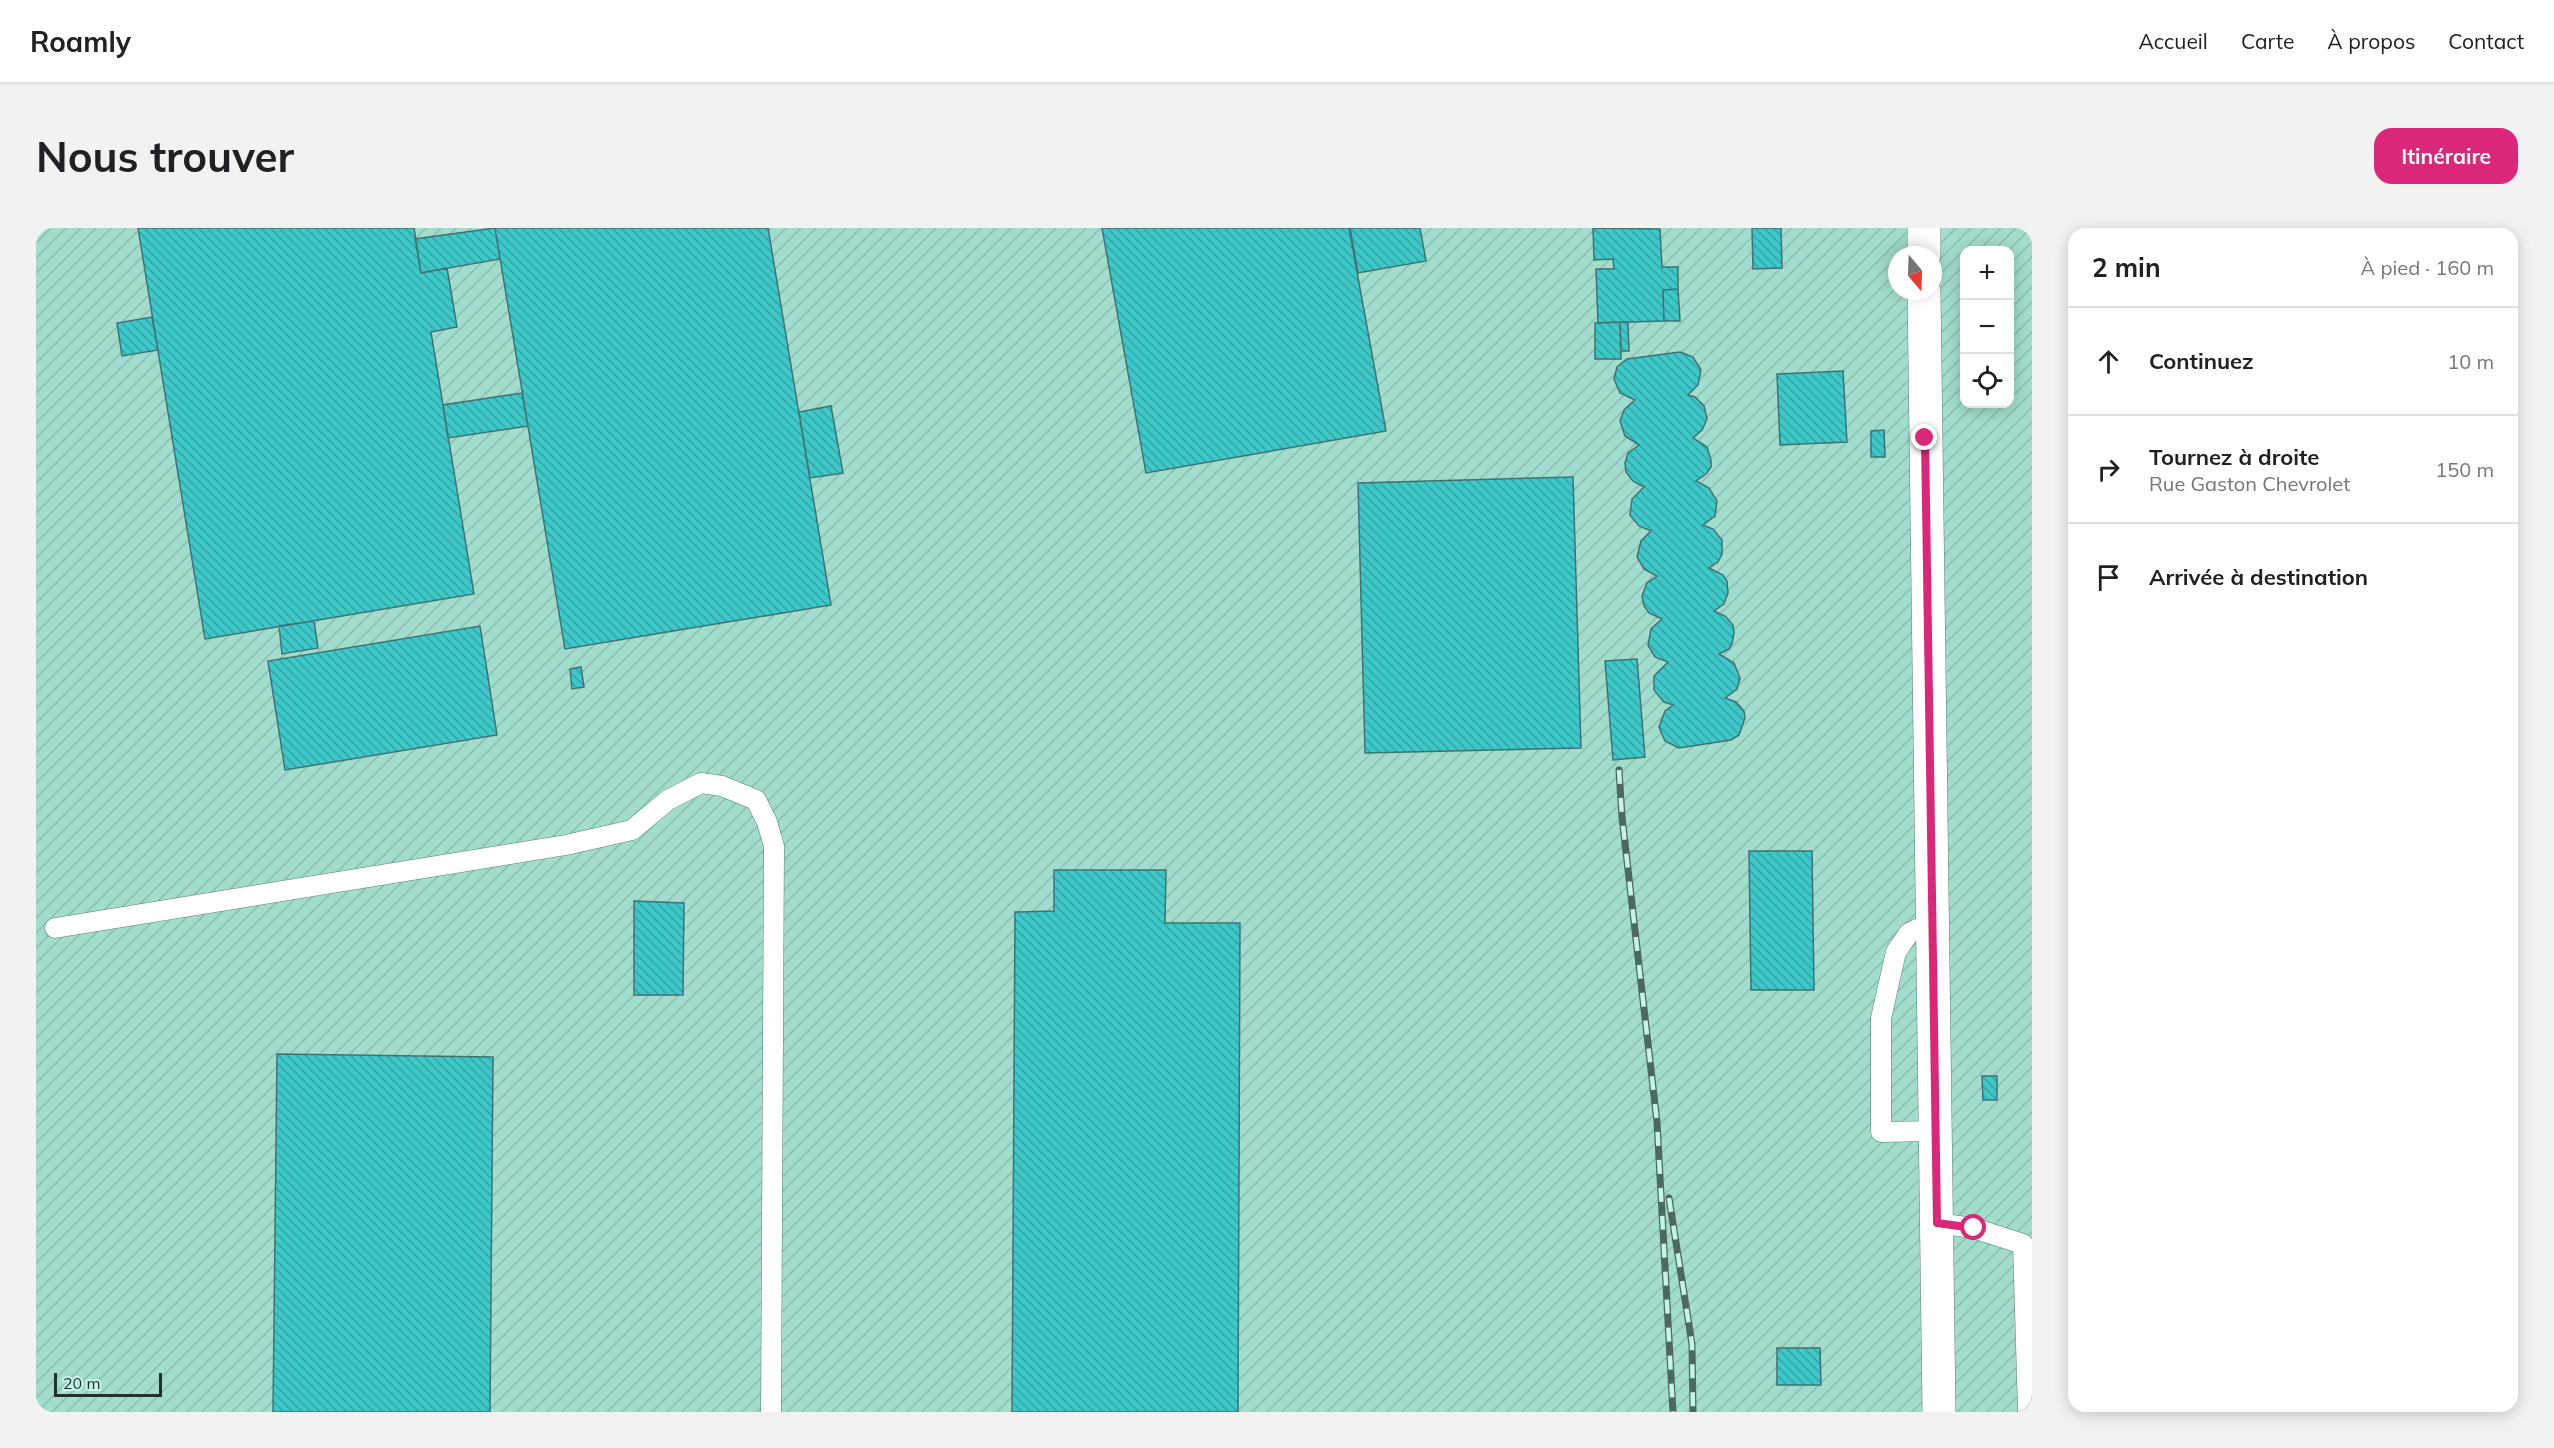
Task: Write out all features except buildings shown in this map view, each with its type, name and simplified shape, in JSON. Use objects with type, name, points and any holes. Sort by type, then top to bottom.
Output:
[{"type":"street","points":[[1924,228],[1924,246]]},
{"type":"street","points":[[1924,300],[1939,1412]]},
{"type":"lane","points":[[55,928],[566,845],[621,833],[632,830],[668,801],[701,783],[722,786],[756,800],[767,822],[774,846],[771,1412]]},
{"type":"lane","points":[[1932,922],[1909,933],[1896,952],[1881,1018],[1881,1132],[1935,1131]]},
{"type":"lane","points":[[1937,1223],[1974,1228],[2023,1244],[2028,1412]]},
{"type":"shaded area","points":[[36,228],[2032,228],[2032,1412],[36,1412]]},
{"type":"railway","points":[[1619,770],[1622,817],[1657,1122],[1673,1412]]},
{"type":"railway","points":[[1669,1198],[1692,1344],[1693,1412]]},
{"type":"route","points":[[1925,438],[1937,1223],[1974,1228]]}]
